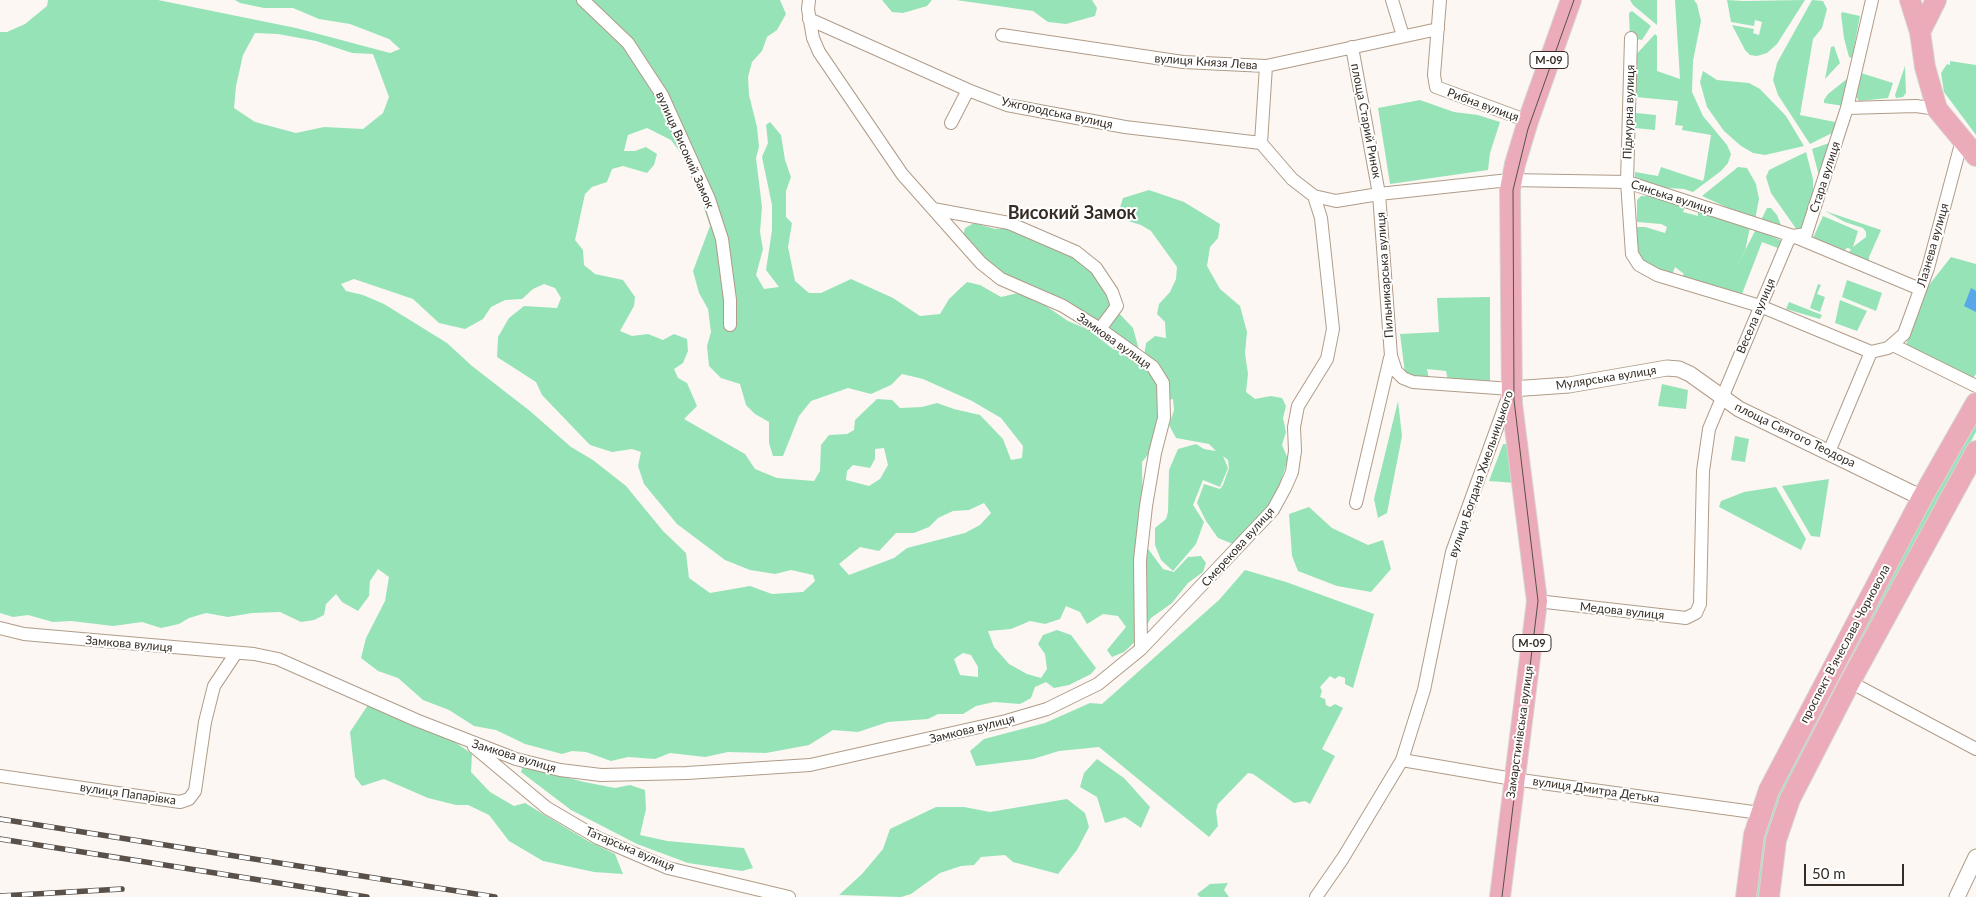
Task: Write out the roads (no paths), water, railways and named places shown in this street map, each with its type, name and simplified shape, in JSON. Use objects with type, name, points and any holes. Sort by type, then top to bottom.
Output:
[{"type":"main road","name":"вулиця Богдана Хмельницького","points":[[1511,389],[1509,219],[1511,180],[1528,121],[1571,0]]},
{"type":"main road","points":[[1910,0],[1920,32],[1925,67],[1937,109],[1976,156]]},
{"type":"main road","points":[[1920,32],[1936,0]]},
{"type":"main road","name":"Замарстинівська вулиця","points":[[1500,897],[1537,601],[1511,389]]},
{"type":"main road","name":"проспект Вʼячеслава Чорновола","points":[[1746,897],[1754,835],[1769,790],[1922,498],[1976,402]]},
{"type":"main road","name":"проспект Вʼячеслава Чорновола","points":[[1770,897],[1772,859],[1782,818],[1850,682],[1976,451]]},
{"type":"street","name":"вулиця Високий Замок","points":[[583,0],[628,43],[662,94],[709,199],[722,239],[730,300],[730,325]]},
{"type":"street","name":"Замкова вулиця","points":[[0,628],[24,634],[236,653],[278,659],[467,741],[516,759],[560,770],[601,775],[668,774],[810,765],[997,724],[1047,709],[1098,684],[1141,649],[1140,560],[1146,506],[1155,453],[1164,418],[1164,383],[1153,366],[1100,329],[1062,306],[1001,279],[981,263],[902,174],[819,52],[812,38],[809,0]]},
{"type":"street","points":[[1392,0],[1403,36]]},
{"type":"street","name":"Рибна вулиця","points":[[1440,0],[1434,75],[1436,87],[1528,121]]},
{"type":"street","name":"Стара вулиця","points":[[1793,236],[1806,234],[1847,108],[1872,0]]},
{"type":"street","name":"Ужгородська вулиця","points":[[810,19],[968,90],[1007,105],[1117,126],[1261,143]]},
{"type":"street","name":"вулиця Князя Лева","points":[[1002,35],[1183,62],[1266,66],[1438,29]]},
{"type":"street","name":"Підмурна вулиця","points":[[1631,38],[1627,182],[1632,254],[1639,266],[1657,275],[1760,306],[1871,352]]},
{"type":"street","name":"площа Старий Ринок","points":[[1352,47],[1379,194]]},
{"type":"street","points":[[1266,66],[1261,143],[1292,179],[1314,196]]},
{"type":"street","points":[[950,123],[968,90]]},
{"type":"street","points":[[1847,108],[1916,106],[1937,109]]},
{"type":"street","name":"Лазнева вулиця","points":[[1893,345],[1904,334],[1920,289],[1962,140]]},
{"type":"street","name":"Сянська вулиця","points":[[1314,196],[1336,201],[1379,194],[1511,180],[1627,182],[1793,236],[1920,289]]},
{"type":"street","name":"Пильникарська вулиця","points":[[1379,194],[1391,356],[1396,371],[1408,381],[1511,389]]},
{"type":"street","name":"Смерекова вулиця","points":[[1141,649],[1273,510],[1292,472],[1295,450],[1294,427],[1298,406],[1327,359],[1333,329],[1321,218],[1314,196]]},
{"type":"street","points":[[933,209],[1009,223],[1076,252],[1096,268],[1112,292],[1117,306],[1100,329]]},
{"type":"street","name":"Весела вулиця","points":[[1721,398],[1788,241],[1793,236]]},
{"type":"street","points":[[1829,452],[1871,352],[1893,345],[1976,386]]},
{"type":"street","name":"Пильникарська вулиця","points":[[1356,503],[1391,356]]},
{"type":"street","name":"Мулярська вулиця","points":[[1511,389],[1569,385],[1667,368],[1690,374],[1721,398]]},
{"type":"street","name":"вулиця Богдана Хмельницького","points":[[1316,897],[1343,858],[1402,760],[1424,690],[1452,552],[1511,389]]},
{"type":"street","name":"площа Святого Теодора","points":[[1700,604],[1704,471],[1709,429],[1721,398],[1739,409],[1922,498]]},
{"type":"street","points":[[1493,438],[1500,432],[1510,432],[1517,436]]},
{"type":"street","name":"Медова вулиця","points":[[1537,601],[1686,618],[1696,613],[1700,604]]},
{"type":"street","name":"вулиця Папарівка","points":[[0,776],[180,802],[189,799],[195,791],[205,722],[214,686],[236,653]]},
{"type":"street","points":[[1850,682],[1976,749]]},
{"type":"street","name":"Татарська вулиця","points":[[467,741],[547,808],[598,838],[668,868],[789,897]]},
{"type":"street","name":"вулиця Дмитра Детька","points":[[1402,760],[1514,779],[1760,813]]},
{"type":"street","points":[[1957,897],[1976,857]]},
{"type":"water","points":[[1971,288],[1976,291],[1976,312],[1964,306]]},
{"type":"tram line","points":[[1502,897],[1538,601],[1514,400],[1513,190],[1528,129],[1574,0]]},
{"type":"railway","points":[[0,819],[495,897]]},
{"type":"railway","points":[[0,839],[367,897]]},
{"type":"railway","points":[[0,896],[122,889]]},
{"type":"district","name":"Високий Замок","points":[[1072,213]]}]
